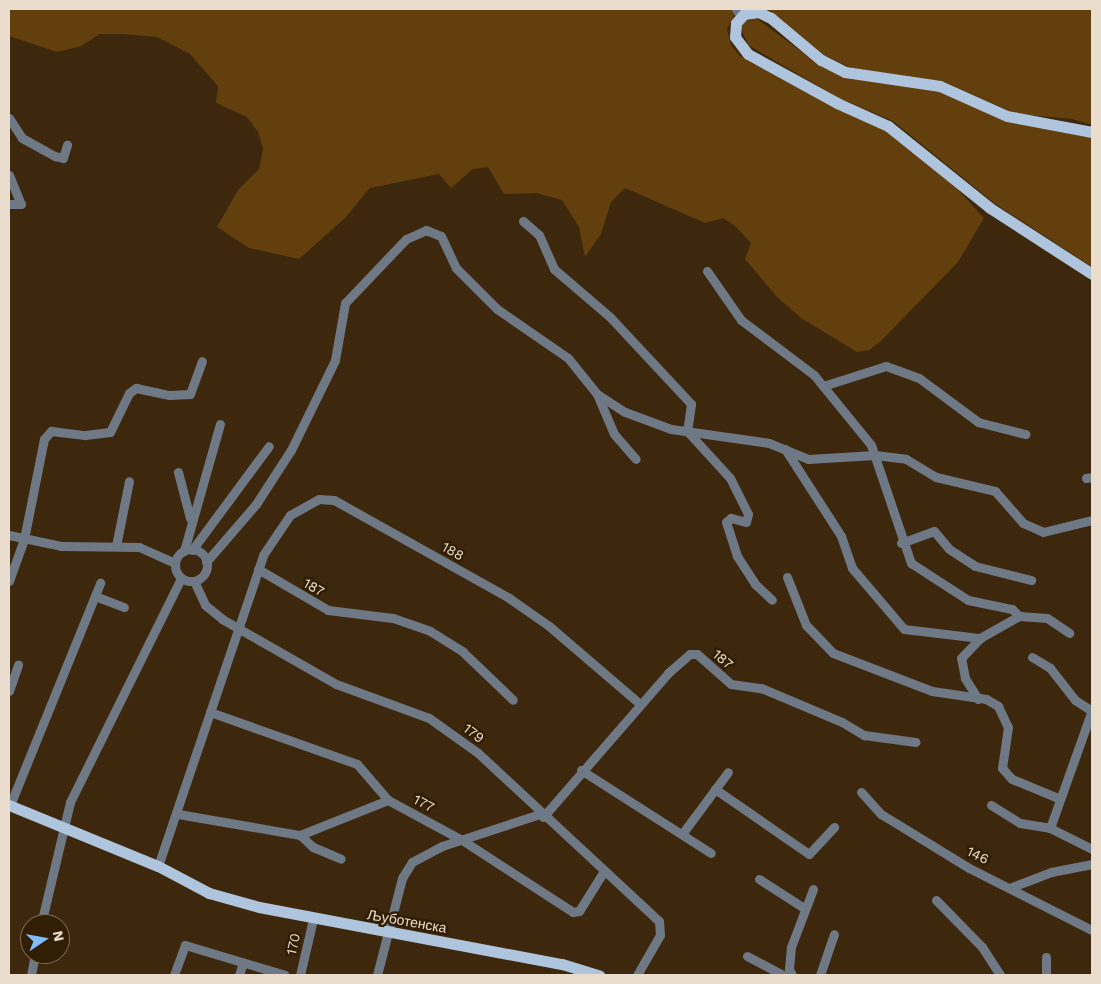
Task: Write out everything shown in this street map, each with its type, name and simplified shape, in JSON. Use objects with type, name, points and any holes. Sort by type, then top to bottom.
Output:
[{"type":"main road","points":[[1092,132],[1007,116],[940,86],[845,72],[821,60],[771,18],[755,12],[738,12],[735,37],[748,54],[837,103],[888,126],[990,208],[1092,274]]},
{"type":"main road","name":"Љуботенска","points":[[9,805],[64,830],[158,866],[209,893],[313,919],[562,964],[599,975]]},
{"type":"street","points":[[9,118],[22,138],[55,156],[63,158],[67,145]]},
{"type":"street","points":[[9,175],[21,204],[9,204]]},
{"type":"street","points":[[523,221],[539,235],[554,269],[610,316],[691,404],[687,431]]},
{"type":"street","points":[[181,578],[194,581],[204,574],[206,562],[256,504],[291,450],[335,360],[345,303],[368,275],[420,230],[441,236],[462,276],[508,318],[574,363],[597,394],[614,434],[636,459]]},
{"type":"street","points":[[708,271],[751,330],[801,364],[823,386],[875,455],[901,543],[906,556],[919,571],[968,600],[1012,609],[1020,616]]},
{"type":"street","points":[[9,580],[24,539],[44,439],[51,431],[85,435],[110,432],[129,393],[136,388],[169,395],[190,394],[202,361]]},
{"type":"street","points":[[823,386],[886,366],[919,378],[978,422],[1025,434]]},
{"type":"street","points":[[597,394],[656,425],[687,431],[742,437],[816,460],[875,455],[906,459],[936,477],[995,491],[1023,523],[1043,532],[1092,520]]},
{"type":"street","points":[[188,550],[190,518],[220,424]]},
{"type":"street","points":[[687,431],[730,478],[748,514],[746,522],[728,518],[728,531],[755,584],[772,600]]},
{"type":"street","points":[[175,563],[188,550],[269,446]]},
{"type":"street","points":[[785,449],[840,536],[852,568],[904,629],[980,638]]},
{"type":"street","points":[[178,472],[190,518]]},
{"type":"street","points":[[116,546],[129,480]]},
{"type":"street","name":"188","points":[[158,866],[178,814],[258,569],[274,534],[290,515],[319,499],[334,500],[509,598],[549,626],[640,704]]},
{"type":"street","points":[[901,543],[934,531],[949,549],[975,566],[1031,580]]},
{"type":"street","points":[[9,535],[61,546],[116,546],[157,552],[175,563],[181,578],[70,802],[43,914]]},
{"type":"street","points":[[188,550],[201,553],[206,562]]},
{"type":"street","name":"187","points":[[258,569],[328,610],[385,617],[430,631],[463,652],[513,700]]},
{"type":"street","points":[[787,577],[806,625],[833,653],[932,691],[978,699],[998,706],[1005,715],[1008,727],[1002,768],[1012,779],[1058,798]]},
{"type":"street","name":"179","points":[[194,581],[205,605],[240,628],[336,684],[412,711],[445,728],[478,753],[541,815],[604,871],[661,928],[637,975]]},
{"type":"street","points":[[9,805],[100,583]]},
{"type":"street","points":[[95,596],[124,607]]},
{"type":"street","points":[[978,699],[965,678],[961,658],[980,638],[1020,616],[1047,618],[1069,633]]},
{"type":"street","name":"187","points":[[541,815],[668,673],[693,654],[731,684],[761,688],[842,722],[864,735],[916,742]]},
{"type":"street","points":[[1032,657],[1050,668],[1075,700],[1092,711],[1058,798],[1050,828]]},
{"type":"street","points":[[9,691],[18,665]]},
{"type":"street","name":"177","points":[[210,712],[345,758],[356,764],[388,800],[462,840],[573,912],[579,911],[604,871]]},
{"type":"street","points":[[581,770],[711,853]]},
{"type":"street","points":[[682,834],[728,772]]},
{"type":"street","points":[[714,789],[810,854],[834,828]]},
{"type":"street","name":"146","points":[[861,792],[881,814],[969,868],[1012,887],[1092,930]]},
{"type":"street","points":[[178,814],[300,835],[388,800]]},
{"type":"street","points":[[991,805],[1020,824],[1050,828],[1092,848]]},
{"type":"street","points":[[377,975],[386,932],[402,878],[412,862],[462,840],[541,815]]},
{"type":"street","points":[[300,835],[313,847],[341,859]]},
{"type":"street","points":[[1012,887],[1051,872],[1092,864]]},
{"type":"street","points":[[759,879],[804,908]]},
{"type":"street","points":[[792,975],[788,969],[791,947],[804,908],[813,889]]},
{"type":"street","points":[[936,900],[982,947],[1000,975]]},
{"type":"street","name":"170","points":[[300,975],[313,919]]},
{"type":"street","points":[[820,975],[834,934]]},
{"type":"street","points":[[174,975],[185,945],[285,975]]},
{"type":"street","points":[[747,956],[782,975]]},
{"type":"street","points":[[1046,957],[1046,975]]},
{"type":"street","points":[[240,975],[243,963]]},
{"type":"shaded area","points":[[9,9],[738,9],[727,29],[731,45],[740,56],[828,104],[886,128],[945,176],[984,218],[958,262],[880,342],[869,350],[857,352],[801,318],[777,297],[745,259],[751,243],[735,226],[723,218],[705,223],[625,188],[611,202],[601,234],[585,257],[579,227],[562,200],[536,193],[504,194],[488,167],[473,169],[451,188],[439,174],[370,188],[345,218],[299,259],[249,248],[217,227],[238,190],[259,169],[263,149],[258,132],[247,117],[216,103],[218,86],[190,54],[157,37],[122,34],[100,34],[81,46],[57,52],[9,36]]},
{"type":"shaded area","points":[[768,9],[1092,9],[1092,125],[1072,119],[1017,114],[944,82],[851,68],[818,52]]},
{"type":"shaded area","points":[[756,18],[824,68],[842,76],[943,91],[1023,125],[1092,138],[1092,267],[994,203],[893,121],[839,98],[748,45],[741,28],[743,22]]}]
